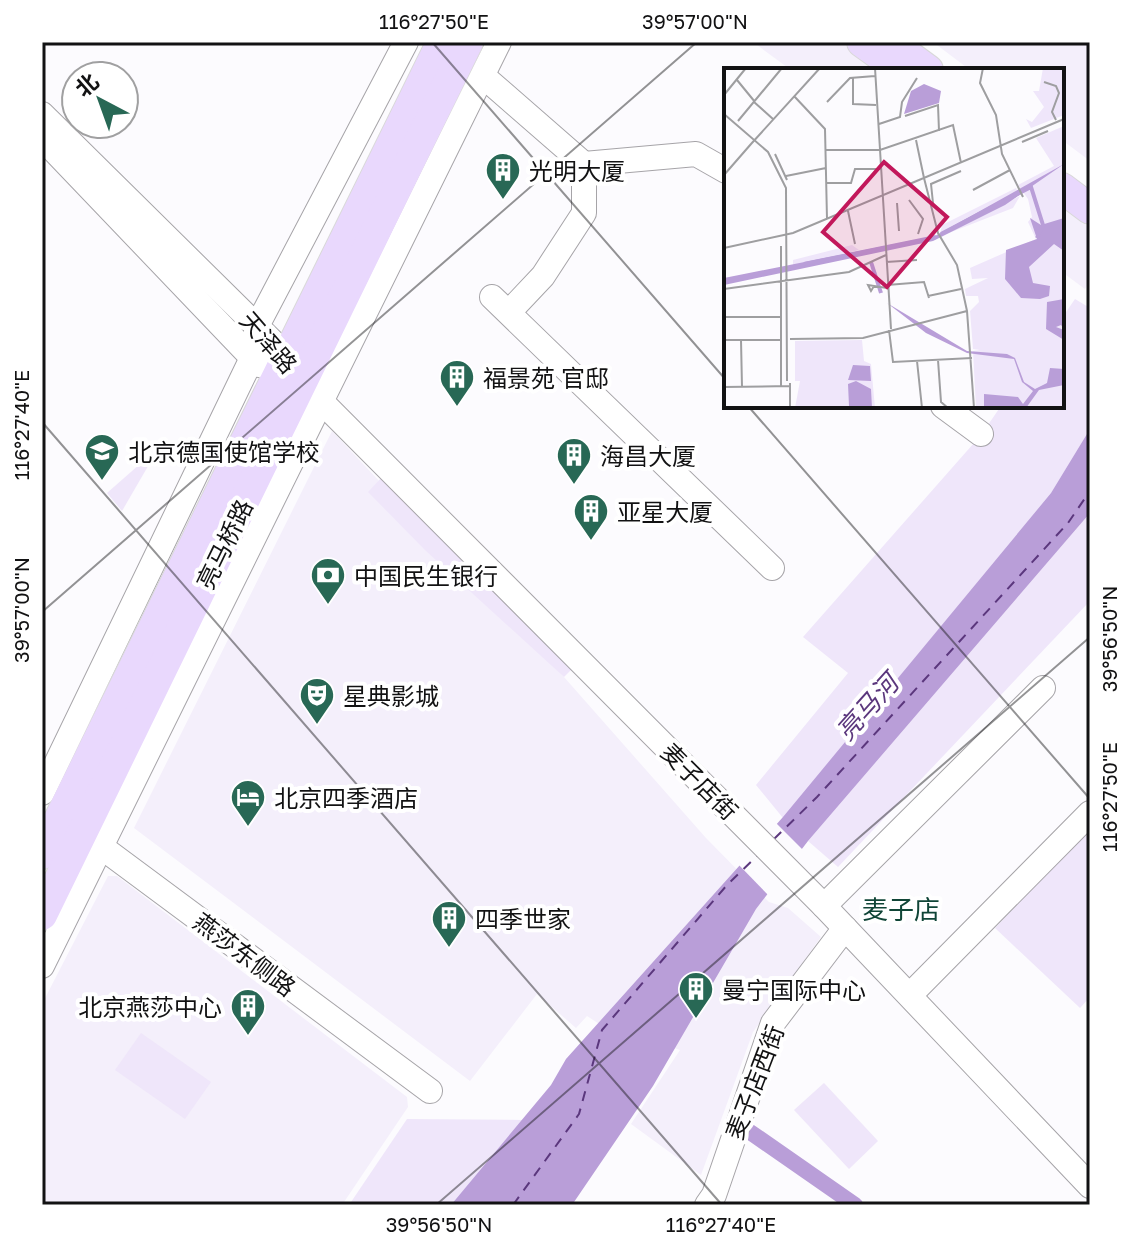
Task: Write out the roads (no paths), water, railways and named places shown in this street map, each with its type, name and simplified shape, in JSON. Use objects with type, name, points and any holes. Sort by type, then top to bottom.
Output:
[{"type":"main road","name":"亮马桥路","points":[[297,381],[442,42]]},
{"type":"main road","name":"亮马桥路","points":[[42,915],[72,822],[468,42]]},
{"type":"main road","points":[[862,42],[898,68]]},
{"type":"main road","points":[[890,42],[925,68]]},
{"type":"main road","points":[[1064,170],[1090,189]]},
{"type":"main road","points":[[1064,190],[1090,209]]},
{"type":"main road","name":"亮马桥路","points":[[42,854],[72,822]]},
{"type":"street","points":[[42,966],[72,822],[252,358],[257,326],[406,42]]},
{"type":"street","points":[[72,822],[297,381],[483,76],[499,42]]},
{"type":"street","points":[[483,76],[584,164],[696,154],[724,170]]},
{"type":"street","name":"天泽路","points":[[42,114],[257,326],[297,381]]},
{"type":"street","name":"天泽路","points":[[42,138],[252,358],[297,381]]},
{"type":"street","points":[[584,164],[584,213],[543,276],[501,305],[772,568]]},
{"type":"street","name":"麦子店街","points":[[297,381],[824,906],[1090,1186]]},
{"type":"street","points":[[946,408],[981,434]]},
{"type":"street","points":[[824,906],[1043,688]]},
{"type":"street","points":[[910,995],[1090,813]]},
{"type":"street","name":"燕莎东侧路","points":[[72,822],[430,1091]]},
{"type":"street","name":"麦子店西街","points":[[707,1205],[714,1195],[773,1023],[845,928]]},
{"type":"waterway","points":[[750,1132],[855,1205]]},
{"type":"place","name":"光明大厦","points":[[503,201]]},
{"type":"place","name":"福景苑 官邸","points":[[457,408]]},
{"type":"place","name":"北京德国使馆学校","points":[[102,482]]},
{"type":"place","name":"海昌大厦","points":[[574,486]]},
{"type":"place","name":"亚星大厦","points":[[591,542]]},
{"type":"place","name":"中国民生银行","points":[[328,606]]},
{"type":"place","name":"星典影城","points":[[317,726]]},
{"type":"place","name":"北京四季酒店","points":[[248,828]]},
{"type":"place","name":"四季世家","points":[[449,949]]},
{"type":"place","name":"曼宁国际中心","points":[[696,1020]]},
{"type":"place","name":"北京燕莎中心","points":[[248,1037]]},
{"type":"district","name":"麦子店","points":[[901,909]]},
{"type":"water label","name":"亮马河","points":[[867,707]]}]
